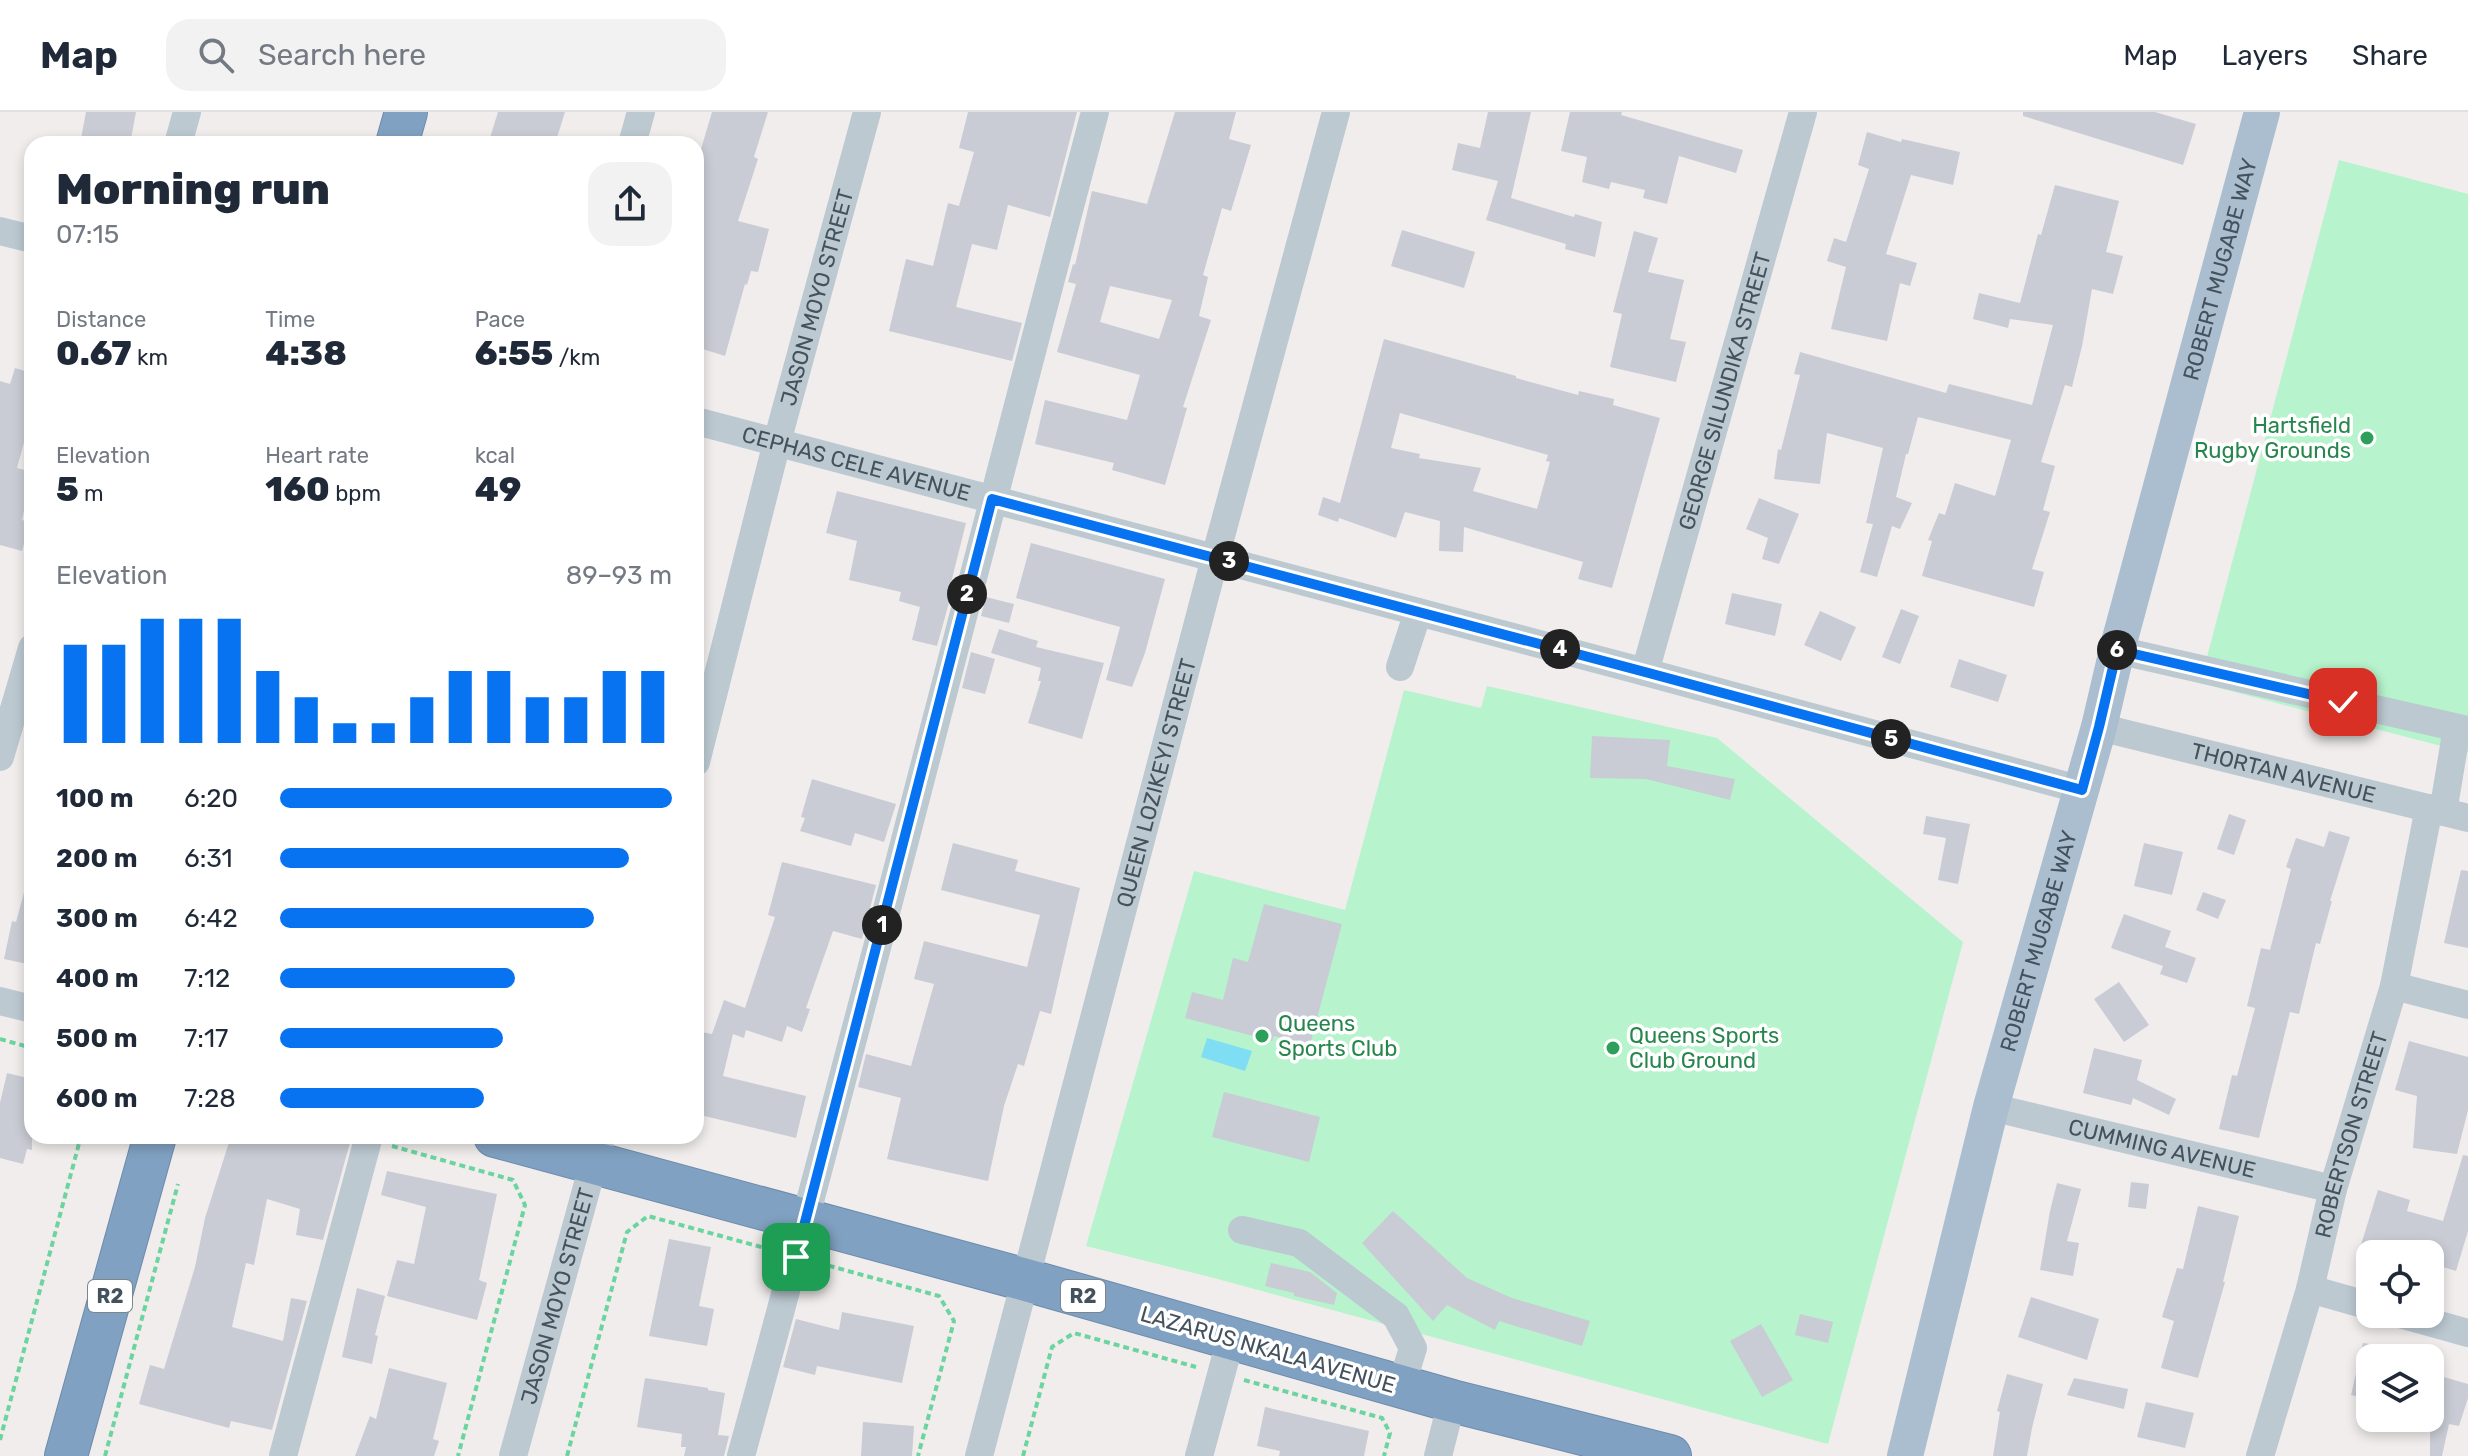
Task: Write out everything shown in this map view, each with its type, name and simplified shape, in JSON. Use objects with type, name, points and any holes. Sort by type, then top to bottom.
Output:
[{"type":"highway","points":[[399,136],[406,112]]},
{"type":"highway","name":"R2","points":[[46,1456],[131,1144]]},
{"type":"highway","name":"R2","points":[[66,1456],[153,1144]]},
{"type":"highway","name":"LAZARUS NKALA AVENUE","points":[[554,1144],[598,1150],[801,1239],[1026,1280],[1226,1356],[1401,1387],[1670,1456]]},
{"type":"main road","name":"ROBERT MUGABE WAY","points":[[1904,1454],[1991,1107],[2082,790],[2262,112]]},
{"type":"street","points":[[180,136],[187,112]]},
{"type":"street","points":[[634,136],[641,112]]},
{"type":"street","name":"JASON MOYO STREET","points":[[704,730],[777,442],[867,112]]},
{"type":"street","points":[[741,1456],[801,1239],[1095,112]]},
{"type":"street","name":"QUEEN LOZIKEYI STREET","points":[[979,1456],[1215,558],[1336,112]]},
{"type":"street","name":"GEORGE SILUNDIKA STREET","points":[[1645,672],[1803,112]]},
{"type":"street","points":[[0,231],[24,237]]},
{"type":"street","name":"CEPHAS CELE AVENUE","points":[[704,423],[2082,790]]},
{"type":"street","points":[[1400,667],[1418,612]]},
{"type":"street","points":[[2117,650],[2462,729]]},
{"type":"street","points":[[0,757],[24,675]]},
{"type":"street","name":"THORTAN AVENUE","points":[[2099,727],[2447,813]]},
{"type":"street","name":"ROBERTSON STREET","points":[[2260,1456],[2310,1289],[2333,1189],[2447,813],[2462,729]]},
{"type":"street","points":[[2394,986],[2468,1005]]},
{"type":"street","points":[[0,1001],[24,1007]]},
{"type":"street","name":"CUMMING AVENUE","points":[[1991,1107],[2333,1189]]},
{"type":"street","points":[[283,1456],[367,1144]]},
{"type":"street","name":"JASON MOYO STREET","points":[[513,1456],[598,1150]]},
{"type":"street","points":[[1242,1230],[1299,1243],[1396,1316],[1413,1348],[1401,1387]]},
{"type":"street","points":[[2310,1289],[2356,1302]]},
{"type":"street","points":[[2444,1326],[2468,1333]]},
{"type":"street","points":[[1199,1456],[1226,1356]]},
{"type":"street","points":[[1438,1456],[1452,1401]]},
{"type":"path","points":[[0,1039],[24,1046]]},
{"type":"path","points":[[0,1440],[79,1144]]},
{"type":"path","points":[[390,1144],[513,1180],[525,1205],[458,1456]]},
{"type":"path","points":[[105,1456],[181,1173]]},
{"type":"path","points":[[567,1456],[627,1232],[648,1216],[801,1239],[939,1296],[954,1321],[918,1456]]},
{"type":"path","points":[[1023,1456],[1052,1347],[1074,1333],[1226,1356],[1382,1418],[1390,1433],[1384,1456]]},
{"type":"green space","name":"Hartsfield Rugby Grounds","points":[[2339,160],[2468,194],[2468,753],[2200,683]]},
{"type":"green space","points":[[1487,686],[1717,738],[1963,942],[1828,1444],[1086,1246],[1194,871],[1345,910],[1404,690],[1481,708]]},
{"type":"water","points":[[1207,1038],[1252,1051],[1245,1071],[1201,1057]]},
{"type":"building","points":[[86,112],[136,112],[132,136],[82,136]]},
{"type":"building","points":[[498,112],[565,112],[558,136],[490,136]]},
{"type":"building","points":[[712,112],[768,112],[754,157],[758,159],[738,221],[769,229],[758,272],[751,271],[745,284],[725,356],[704,349],[704,139]]},
{"type":"building","points":[[968,112],[1077,112],[1050,217],[1008,205],[997,250],[972,244],[956,307],[1022,323],[1012,361],[889,331],[906,259],[933,266],[948,203],[959,206],[974,152],[959,148]]},
{"type":"building","points":[[1175,112],[1236,112],[1229,139],[1251,145],[1231,211],[1222,208],[1203,275],[1208,277],[1199,316],[1211,320],[1183,407],[1187,408],[1165,485],[1112,470],[1114,463],[1035,444],[1045,400],[1127,420],[1140,375],[1057,352],[1076,284],[1068,282],[1075,265],[1092,191],[1147,204]],"holes":[[[1110,286],[1172,300],[1159,339],[1100,322]]]},
{"type":"building","points":[[1488,112],[1531,112],[1511,198],[1602,222],[1595,257],[1565,249],[1566,244],[1486,220],[1498,181],[1452,170],[1458,143],[1480,148]]},
{"type":"building","points":[[1570,112],[1622,112],[1621,115],[1743,150],[1736,173],[1679,156],[1667,204],[1643,198],[1645,190],[1611,182],[1609,189],[1582,182],[1587,157],[1561,151]]},
{"type":"building","points":[[2023,112],[2155,112],[2196,124],[2183,165],[2023,116]]},
{"type":"building","points":[[1867,132],[1901,142],[1902,139],[1960,152],[1953,185],[1911,175],[1886,254],[1917,263],[1910,286],[1900,283],[1887,341],[1831,329],[1846,267],[1827,261],[1834,238],[1846,242],[1869,169],[1858,165]]},
{"type":"building","points":[[2055,185],[2119,201],[2106,252],[2123,256],[2113,294],[2092,289],[2072,387],[2065,385],[2041,462],[2055,466],[2043,510],[2050,512],[2032,569],[2044,572],[2034,607],[1922,576],[1932,541],[1928,540],[1939,513],[1945,515],[1955,483],[1995,496],[2011,440],[1918,417],[1896,497],[1912,503],[1900,529],[1892,526],[1877,577],[1860,572],[1873,524],[1866,523],[1883,448],[1827,433],[1820,484],[1774,479],[1778,449],[1781,450],[1800,375],[1794,374],[1800,352],[1946,393],[1949,384],[2032,405],[2053,325],[2010,319],[2008,328],[1973,319],[1979,293],[2020,303]]},
{"type":"building","points":[[1402,230],[1475,252],[1464,288],[1391,266]]},
{"type":"building","points":[[1634,231],[1658,238],[1648,272],[1684,280],[1670,339],[1686,342],[1676,382],[1610,367],[1622,314],[1613,312]]},
{"type":"building","points":[[1384,339],[1578,395],[1579,391],[1614,399],[1613,405],[1660,418],[1612,588],[1578,579],[1583,562],[1464,527],[1463,552],[1439,551],[1440,521],[1405,512],[1396,538],[1339,518],[1338,522],[1318,515],[1323,497],[1340,503]],"holes":[[[1400,413],[1548,455],[1546,461],[1550,462],[1537,509],[1473,491],[1481,468],[1419,458],[1420,454],[1391,448]]]},
{"type":"building","points":[[15,368],[24,371],[24,442],[17,468],[24,470],[22,551],[0,545],[0,381],[10,384]]},
{"type":"building","points":[[837,491],[966,523],[937,646],[912,640],[920,607],[899,601],[901,592],[849,580],[857,541],[826,533]]},
{"type":"building","points":[[1759,498],[1799,514],[1779,564],[1762,559],[1768,538],[1746,529]]},
{"type":"building","points":[[1031,543],[1165,579],[1145,653],[1132,687],[1106,680],[1120,627],[1016,598]]},
{"type":"building","points":[[1732,593],[1782,604],[1775,636],[1725,624]]},
{"type":"building","points":[[986,597],[1014,604],[1009,623],[981,616]]},
{"type":"building","points":[[1901,609],[1919,616],[1900,664],[1882,657]]},
{"type":"building","points":[[1820,611],[1856,627],[1841,661],[1804,645]]},
{"type":"building","points":[[999,629],[1038,641],[1036,647],[1104,663],[1082,739],[1028,723],[1041,681],[1038,681],[1041,668],[991,653]]},
{"type":"building","points":[[971,652],[995,659],[985,694],[962,688]]},
{"type":"building","points":[[1959,659],[2007,675],[1998,702],[1950,687]]},
{"type":"building","points":[[1592,736],[1670,740],[1667,766],[1735,779],[1730,800],[1646,779],[1590,778]]},
{"type":"building","points":[[812,779],[896,804],[884,842],[855,833],[851,846],[800,831]]},
{"type":"building","points":[[2229,814],[2246,820],[2234,855],[2217,849]]},
{"type":"building","points":[[1926,816],[1970,824],[1958,884],[1938,880],[1946,838],[1923,834]]},
{"type":"building","points":[[2329,831],[2350,837],[2320,944],[2316,943],[2299,1014],[2290,1012],[2259,1138],[2219,1129],[2232,1075],[2237,1076],[2255,1008],[2247,1006],[2261,948],[2270,950],[2291,869],[2286,867],[2296,838],[2324,847]]},
{"type":"building","points":[[953,843],[1018,860],[1015,871],[1080,888],[1051,1014],[1040,1011],[1024,1066],[1018,1064],[1004,1106],[988,1181],[887,1159],[901,1098],[858,1087],[866,1054],[911,1066],[934,984],[914,979],[924,941],[1027,967],[1040,915],[941,890]]},
{"type":"building","points":[[2144,843],[2183,852],[2172,895],[2134,886]]},
{"type":"building","points":[[782,862],[876,885],[862,939],[833,931],[806,1008],[810,1009],[802,1032],[787,1026],[782,1042],[746,1030],[744,1038],[733,1034],[723,1076],[806,1096],[796,1138],[704,1116],[704,1032],[712,1034],[724,1000],[745,1008],[775,917],[768,915]]},
{"type":"building","points":[[2461,870],[2468,871],[2468,948],[2444,943]]},
{"type":"building","points":[[24,892],[24,963],[4,959],[12,921],[16,922]]},
{"type":"building","points":[[2203,892],[2226,900],[2218,919],[2196,910]]},
{"type":"building","points":[[1264,904],[1342,924],[1310,1045],[1274,1036],[1272,1041],[1185,1018],[1192,992],[1223,1000],[1233,958],[1248,962]]},
{"type":"building","points":[[2124,914],[2171,931],[2165,947],[2196,958],[2187,983],[2160,974],[2163,966],[2111,948]]},
{"type":"building","points":[[2119,982],[2149,1025],[2124,1042],[2094,999]]},
{"type":"building","points":[[2409,1041],[2468,1057],[2468,1110],[2457,1154],[2413,1148],[2417,1096],[2395,1090]]},
{"type":"building","points":[[2094,1048],[2142,1060],[2137,1080],[2176,1099],[2169,1115],[2133,1098],[2131,1105],[2083,1093]]},
{"type":"building","points":[[7,1073],[24,1077],[24,1144],[32,1144],[32,1150],[27,1149],[23,1164],[0,1158],[0,1103]]},
{"type":"building","points":[[1224,1092],[1320,1117],[1309,1162],[1212,1137]]},
{"type":"building","points":[[228,1144],[350,1144],[323,1240],[296,1235],[300,1209],[267,1199],[254,1265],[246,1263],[232,1327],[283,1341],[291,1298],[307,1301],[272,1430],[231,1421],[229,1428],[139,1404],[150,1365],[164,1369],[195,1267],[205,1218]]},
{"type":"building","points":[[2463,1155],[2468,1156],[2468,1231],[2456,1271],[2444,1267],[2444,1240],[2362,1240],[2378,1190],[2410,1200],[2407,1211],[2443,1221]]},
{"type":"building","points":[[387,1171],[497,1194],[479,1280],[487,1283],[477,1320],[387,1296],[397,1260],[414,1264],[426,1207],[381,1195]]},
{"type":"building","points":[[2131,1182],[2149,1184],[2146,1209],[2128,1207]]},
{"type":"building","points":[[2057,1183],[2081,1189],[2067,1241],[2079,1243],[2073,1276],[2040,1270]]},
{"type":"building","points":[[2198,1206],[2239,1216],[2225,1282],[2198,1378],[2161,1368],[2174,1321],[2162,1317],[2177,1268],[2183,1269]]},
{"type":"building","points":[[1393,1211],[1467,1278],[1512,1298],[1590,1321],[1582,1346],[1499,1321],[1495,1330],[1447,1305],[1433,1321],[1362,1243]]},
{"type":"building","points":[[669,1239],[711,1247],[699,1306],[714,1309],[707,1346],[649,1336]]},
{"type":"building","points":[[1271,1263],[1310,1272],[1337,1293],[1334,1305],[1265,1286]]},
{"type":"building","points":[[357,1288],[385,1296],[375,1335],[378,1336],[372,1364],[342,1357]]},
{"type":"building","points":[[2031,1297],[2099,1319],[2087,1360],[2018,1337]]},
{"type":"building","points":[[842,1312],[914,1326],[902,1383],[817,1366],[815,1375],[783,1367],[796,1319],[839,1330]]},
{"type":"building","points":[[1800,1314],[1833,1322],[1828,1343],[1795,1335]]},
{"type":"building","points":[[1761,1324],[1793,1380],[1762,1397],[1730,1341]]},
{"type":"building","points":[[389,1368],[447,1383],[433,1439],[439,1441],[434,1456],[355,1456],[370,1416],[376,1419]]},
{"type":"building","points":[[2356,1373],[2356,1396],[2351,1395]]},
{"type":"building","points":[[2007,1374],[2043,1384],[2027,1456],[1993,1456],[2000,1412],[1997,1411]]},
{"type":"building","points":[[2444,1377],[2468,1384],[2468,1398],[2459,1426],[2449,1424],[2442,1456],[2430,1456],[2430,1432],[2444,1432]]},
{"type":"building","points":[[645,1378],[725,1393],[718,1435],[729,1436],[724,1456],[684,1456],[686,1447],[681,1447],[682,1434],[637,1427]]},
{"type":"building","points":[[2074,1378],[2128,1389],[2124,1409],[2067,1395]]},
{"type":"building","points":[[2146,1402],[2194,1413],[2185,1448],[2137,1437]]},
{"type":"building","points":[[1265,1407],[1369,1431],[1364,1456],[1279,1456],[1280,1451],[1257,1446]]},
{"type":"building","points":[[863,1422],[914,1426],[912,1456],[861,1456]]},
{"type":"place","name":"Hartsfield Rugby Grounds","points":[[2367,438]]},
{"type":"place","name":"Queens Sports Club","points":[[1262,1036]]},
{"type":"place","name":"Queens Sports Club Ground","points":[[1613,1048]]},
{"type":"route","points":[[796,1257],[992,499],[2082,790],[2117,650],[2343,702]]}]
